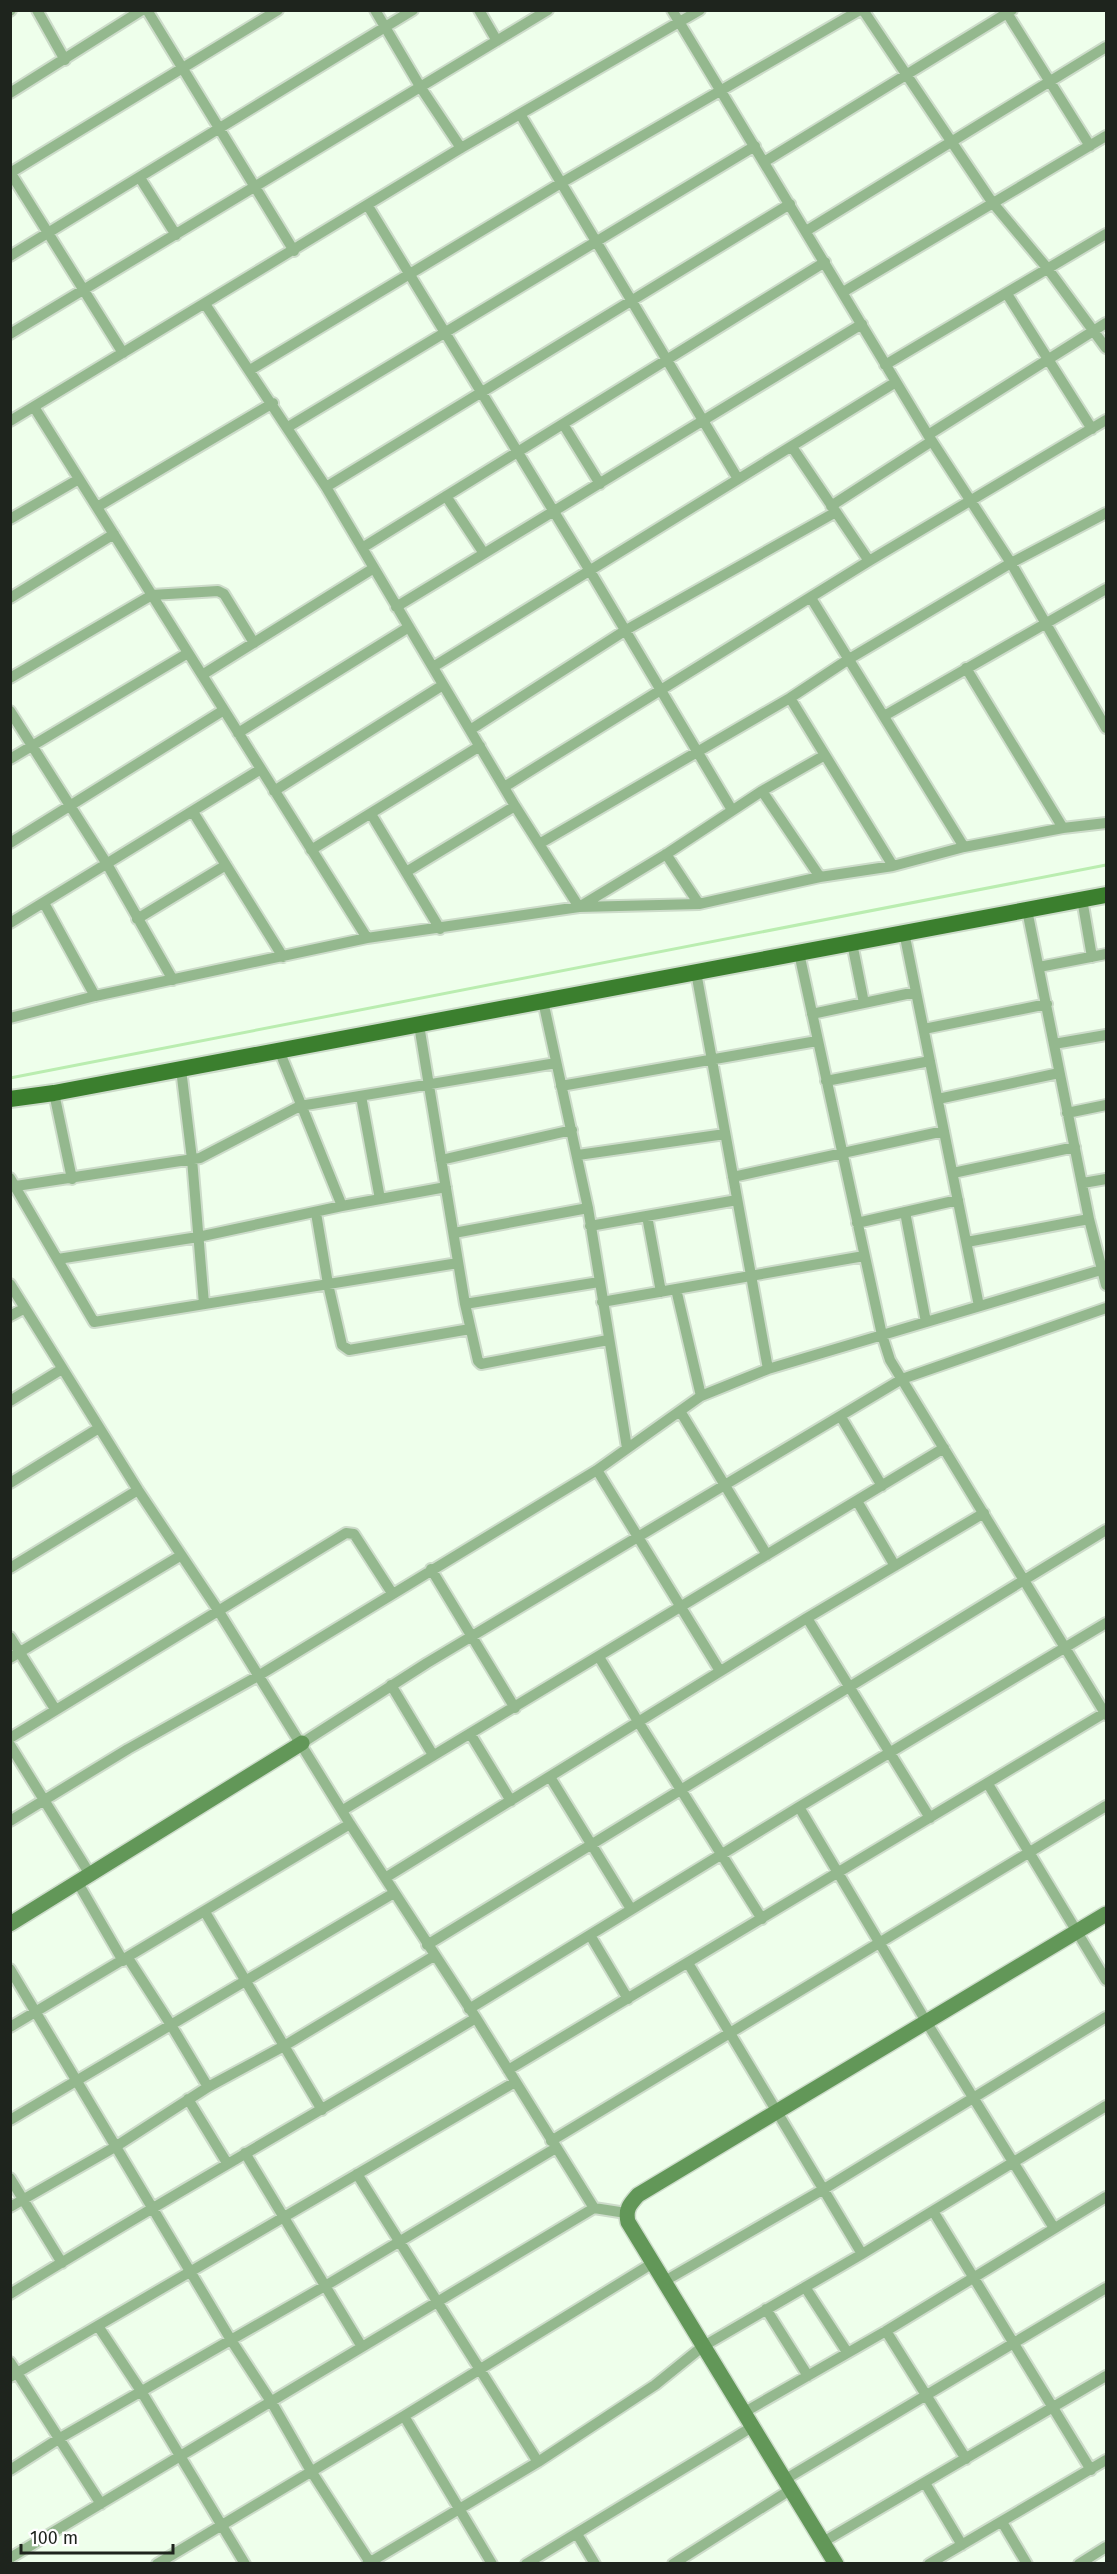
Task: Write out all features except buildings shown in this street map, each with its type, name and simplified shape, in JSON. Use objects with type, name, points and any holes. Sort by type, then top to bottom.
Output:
[{"type":"main road","points":[[10,1099],[54,1093],[1107,895]]},
{"type":"street","points":[[37,10],[65,60]]},
{"type":"street","points":[[10,93],[142,10]]},
{"type":"street","points":[[147,10],[294,251]]},
{"type":"street","points":[[123,353],[11,173],[278,10]]},
{"type":"street","points":[[375,10],[460,148]]},
{"type":"street","points":[[10,256],[413,10]]},
{"type":"street","points":[[479,10],[497,41]]},
{"type":"street","points":[[10,334],[548,10]]},
{"type":"street","points":[[672,10],[885,365],[1011,563],[1107,728]]},
{"type":"street","points":[[10,421],[294,251],[460,148],[680,24],[700,10]]},
{"type":"street","points":[[250,370],[561,183],[861,10],[992,202],[1048,269],[1096,330],[1107,348]]},
{"type":"street","points":[[764,162],[1010,12],[1050,83],[1090,146]]},
{"type":"street","points":[[806,231],[1107,47]]},
{"type":"street","points":[[520,114],[738,479]]},
{"type":"street","points":[[843,292],[1107,136]]},
{"type":"street","points":[[288,427],[444,331],[755,146]]},
{"type":"street","points":[[140,178],[176,235]]},
{"type":"street","points":[[326,487],[633,302],[790,204]]},
{"type":"street","points":[[368,206],[626,630],[732,810]]},
{"type":"street","points":[[885,365],[1107,234]]},
{"type":"street","points":[[362,548],[825,262]]},
{"type":"street","points":[[1007,294],[1092,429]]},
{"type":"street","points":[[206,304],[326,487],[515,806],[579,907]]},
{"type":"street","points":[[470,730],[626,630],[833,509],[930,438],[1107,323]]},
{"type":"street","points":[[396,607],[483,552],[600,484],[862,324]]},
{"type":"street","points":[[433,667],[896,382]]},
{"type":"street","points":[[97,507],[273,403]]},
{"type":"street","points":[[34,407],[367,938]]},
{"type":"street","points":[[504,787],[869,561],[1107,420]]},
{"type":"street","points":[[562,424],[600,484]]},
{"type":"street","points":[[792,447],[869,561]]},
{"type":"street","points":[[10,519],[79,479]]},
{"type":"street","points":[[446,496],[483,552]]},
{"type":"street","points":[[538,844],[790,698],[849,659],[1011,563],[1107,513]]},
{"type":"street","points":[[12,593],[114,534]]},
{"type":"street","points":[[202,675],[374,568]]},
{"type":"street","points":[[884,716],[1107,589]]},
{"type":"street","points":[[10,678],[152,595],[218,591],[224,594],[254,643]]},
{"type":"street","points":[[811,598],[964,847]]},
{"type":"street","points":[[238,734],[409,627]]},
{"type":"street","points":[[10,759],[188,653]]},
{"type":"street","points":[[966,668],[1062,828]]},
{"type":"street","points":[[274,791],[443,685]]},
{"type":"street","points":[[790,698],[893,866]]},
{"type":"street","points":[[10,843],[224,710]]},
{"type":"street","points":[[10,711],[106,864],[173,980]]},
{"type":"street","points":[[311,850],[480,746]]},
{"type":"street","points":[[579,907],[666,854],[762,791],[825,755]]},
{"type":"street","points":[[10,923],[261,770]]},
{"type":"street","points":[[762,791],[820,877]]},
{"type":"street","points":[[406,872],[515,806]]},
{"type":"street","points":[[193,812],[283,957]]},
{"type":"street","points":[[370,814],[440,929]]},
{"type":"street","points":[[10,1018],[95,996],[367,938],[579,907],[699,904],[820,877],[893,866],[964,847],[1062,828],[1107,823]]},
{"type":"street","points":[[666,854],[699,904]]},
{"type":"street","points":[[138,919],[226,865]]},
{"type":"street","points":[[1082,899],[1092,957]]},
{"type":"street","points":[[44,903],[95,996]]},
{"type":"street","points":[[1027,910],[1089,1219],[1101,1270],[1107,1285]]},
{"type":"street","points":[[904,932],[979,1306]]},
{"type":"street","points":[[852,943],[864,1003]]},
{"type":"street","points":[[508,2070],[1106,1713],[890,1360],[864,1256],[799,953]]},
{"type":"street","points":[[1039,967],[1107,954]]},
{"type":"street","points":[[696,972],[768,1370]]},
{"type":"street","points":[[812,1014],[916,992]]},
{"type":"street","points":[[543,1001],[588,1208],[627,1448]]},
{"type":"street","points":[[924,1029],[1047,1004]]},
{"type":"street","points":[[419,1025],[465,1304],[477,1361],[481,1364],[608,1341]]},
{"type":"street","points":[[1054,1044],[1107,1035]]},
{"type":"street","points":[[561,1086],[817,1041]]},
{"type":"street","points":[[279,1050],[342,1206]]},
{"type":"street","points":[[826,1081],[930,1061]]},
{"type":"street","points":[[459,1263],[94,1322],[13,1182],[72,1179],[192,1159],[207,1155],[300,1106],[556,1064]]},
{"type":"street","points":[[181,1069],[192,1159],[204,1304]]},
{"type":"street","points":[[938,1099],[1059,1073]]},
{"type":"street","points":[[54,1093],[72,1179]]},
{"type":"street","points":[[361,1095],[380,1199]]},
{"type":"street","points":[[1067,1113],[1107,1106]]},
{"type":"street","points":[[441,1160],[572,1131]]},
{"type":"street","points":[[733,1177],[945,1131]]},
{"type":"street","points":[[578,1155],[725,1134]]},
{"type":"street","points":[[953,1173],[1075,1147]]},
{"type":"street","points":[[1083,1183],[1107,1179]]},
{"type":"street","points":[[58,1259],[198,1237],[342,1206],[446,1187]]},
{"type":"street","points":[[590,1226],[737,1200]]},
{"type":"street","points":[[857,1223],[958,1200]]},
{"type":"street","points":[[454,1233],[588,1208]]},
{"type":"street","points":[[905,1212],[926,1322]]},
{"type":"street","points":[[316,1213],[328,1284],[342,1345],[345,1349],[384,1345],[470,1329]]},
{"type":"street","points":[[647,1216],[661,1292]]},
{"type":"street","points":[[967,1242],[1089,1219]]},
{"type":"street","points":[[602,1302],[864,1256]]},
{"type":"street","points":[[10,1821],[128,1749],[258,1676],[597,1470],[701,1396],[768,1370],[1101,1270]]},
{"type":"street","points":[[465,1304],[599,1282]]},
{"type":"street","points":[[10,1284],[138,1490],[218,1610],[350,1824],[594,2208]]},
{"type":"street","points":[[676,1289],[701,1396]]},
{"type":"street","points":[[10,1316],[25,1308]]},
{"type":"street","points":[[10,1924],[471,1636],[902,1379],[1107,1308]]},
{"type":"street","points":[[10,1401],[62,1369]]},
{"type":"street","points":[[680,1410],[767,1555]]},
{"type":"street","points":[[841,1417],[882,1486]]},
{"type":"street","points":[[10,1483],[99,1428]]},
{"type":"street","points":[[343,1810],[944,1448]]},
{"type":"street","points":[[597,1470],[720,1671]]},
{"type":"street","points":[[10,1568],[138,1490]]},
{"type":"street","points":[[857,1501],[895,1566]]},
{"type":"street","points":[[385,1878],[639,1724],[720,1671],[984,1513]]},
{"type":"street","points":[[427,1945],[1107,1530]]},
{"type":"street","points":[[10,1738],[350,1532],[354,1534],[392,1593]]},
{"type":"street","points":[[15,1655],[180,1556]]},
{"type":"street","points":[[431,1569],[515,1708]]},
{"type":"street","points":[[807,1618],[930,1818]]},
{"type":"street","points":[[469,2009],[721,1854],[1107,1623]]},
{"type":"street","points":[[10,1637],[15,1655],[55,1709]]},
{"type":"street","points":[[599,1657],[762,1918]]},
{"type":"street","points":[[391,1685],[433,1755]]},
{"type":"street","points":[[471,1735],[511,1801]]},
{"type":"street","points":[[10,1745],[85,1879],[125,1959],[171,2025],[208,2087]]},
{"type":"street","points":[[550,1777],[631,1909]]},
{"type":"street","points":[[988,1784],[1107,1980]]},
{"type":"street","points":[[10,2470],[60,2438],[400,2241],[730,2033],[1107,1806]]},
{"type":"street","points":[[799,1807],[973,2099],[1054,2228]]},
{"type":"street","points":[[10,2027],[350,1824]]},
{"type":"street","points":[[10,2120],[394,1893]]},
{"type":"street","points":[[205,1912],[322,2110]]},
{"type":"street","points":[[833,2562],[628,2222],[626,2213],[630,2203],[639,2195],[1107,1914]]},
{"type":"street","points":[[590,1935],[628,1999]]},
{"type":"street","points":[[10,2207],[115,2147],[208,2087],[284,2046],[434,1956]]},
{"type":"street","points":[[688,1963],[862,2254]]},
{"type":"street","points":[[10,1969],[231,2340],[272,2403],[311,2472],[370,2563],[538,2462],[655,2385],[702,2347],[1012,2163],[1105,2111]]},
{"type":"street","points":[[663,2282],[824,2189],[1107,2017]]},
{"type":"street","points":[[10,2294],[227,2163],[476,2019]]},
{"type":"street","points":[[14,2375],[515,2082]]},
{"type":"street","points":[[188,2099],[227,2163]]},
{"type":"street","points":[[245,2153],[362,2347]]},
{"type":"street","points":[[357,2174],[538,2462]]},
{"type":"street","points":[[10,2178],[62,2263]]},
{"type":"street","points":[[743,2413],[886,2331],[1107,2197]]},
{"type":"street","points":[[11,2561],[101,2504],[594,2208],[626,2213]]},
{"type":"street","points":[[933,2211],[1091,2470]]},
{"type":"street","points":[[157,2564],[481,2370],[652,2263]]},
{"type":"street","points":[[806,2286],[847,2352]]},
{"type":"street","points":[[673,2564],[787,2485],[926,2396],[1107,2288]]},
{"type":"street","points":[[766,2309],[808,2376]]},
{"type":"street","points":[[98,2326],[141,2391],[245,2564]]},
{"type":"street","points":[[886,2331],[966,2459]]},
{"type":"street","points":[[10,2362],[14,2375],[60,2438],[101,2504]]},
{"type":"street","points":[[823,2542],[1107,2376]]},
{"type":"street","points":[[404,2416],[492,2564]]},
{"type":"street","points":[[526,2564],[752,2427]]},
{"type":"street","points":[[929,2564],[1107,2460]]},
{"type":"street","points":[[925,2483],[962,2545]]},
{"type":"street","points":[[1002,2522],[1027,2564]]},
{"type":"street","points":[[577,2534],[595,2564]]},
{"type":"street","points":[[1078,2564],[1107,2547]]},
{"type":"waterway","points":[[10,1078],[1106,865]]}]
